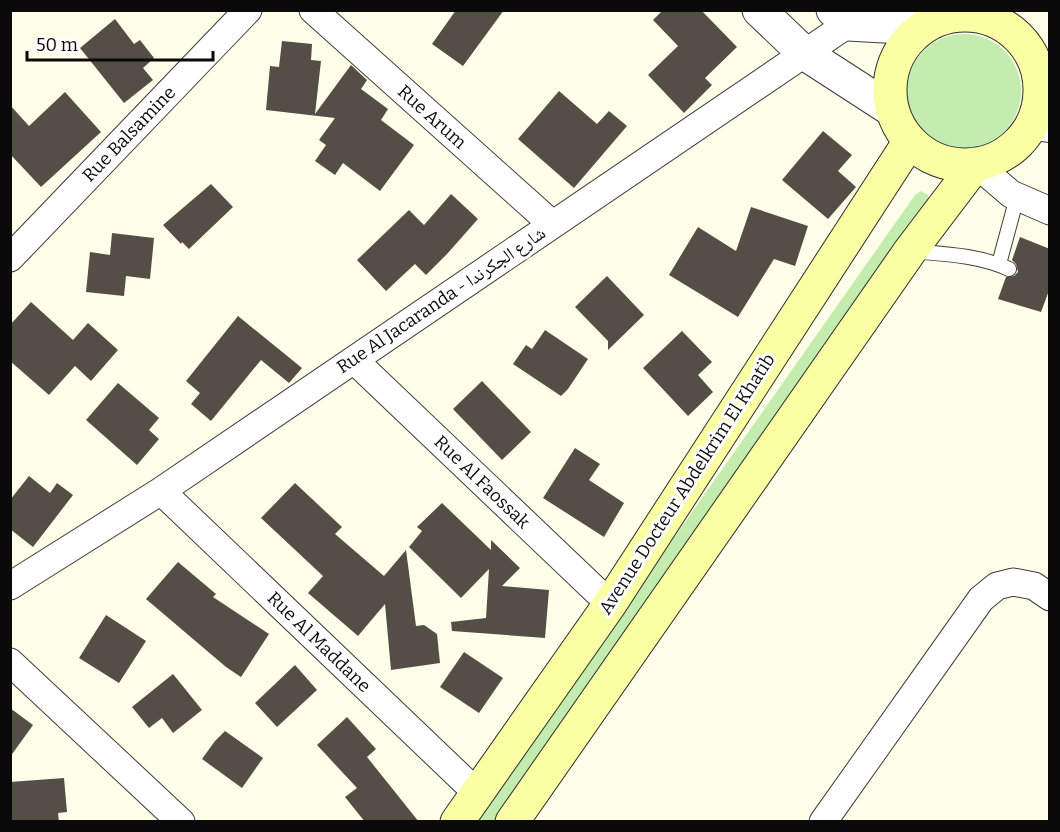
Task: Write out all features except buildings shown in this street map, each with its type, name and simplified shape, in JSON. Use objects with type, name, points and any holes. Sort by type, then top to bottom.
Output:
[{"type":"main road","points":[[999,14],[1006,26],[1025,45],[1037,69],[1045,79],[1039,106],[1032,123],[1038,134],[993,160],[958,165],[940,161],[924,153],[910,141],[899,126],[892,110],[891,73],[902,48],[920,28],[936,19],[954,15],[999,14]]},
{"type":"main road","name":"Avenue Docteur Abdelkrim El Khatib","points":[[456,822],[609,604],[910,141]]},
{"type":"main road","points":[[512,822],[910,251],[976,164]]},
{"type":"street","name":"Rue Balsamine","points":[[10,258],[248,10]]},
{"type":"street","name":"Rue Arum","points":[[313,10],[552,224]]},
{"type":"street","points":[[759,10],[804,53],[892,110]]},
{"type":"street","name":"Rue Al Jacaranda - شارع الجكرندا","points":[[10,586],[161,491],[354,360],[804,53],[850,15]]},
{"type":"street","points":[[850,15],[920,28]]},
{"type":"street","points":[[976,164],[1017,197],[1050,211]]},
{"type":"street","name":"Rue Al Faossak","points":[[354,360],[609,604]]},
{"type":"street","name":"Rue Al Maddane","points":[[161,491],[477,793]]},
{"type":"street","points":[[823,822],[981,599],[997,586],[1013,582],[1034,586],[1050,597]]},
{"type":"street","points":[[10,662],[181,822]]},
{"type":"lane","points":[[910,251],[961,255],[1004,266],[1017,197]]},
{"type":"green space","points":[[964,34],[986,39],[1004,51],[1016,69],[1021,91],[1016,113],[1004,131],[986,143],[964,148],[942,143],[924,131],[912,113],[907,91],[912,69],[924,51],[942,39]]},
{"type":"green space","points":[[921,191],[928,195],[929,199],[857,306],[494,821],[474,822],[915,195]]}]
